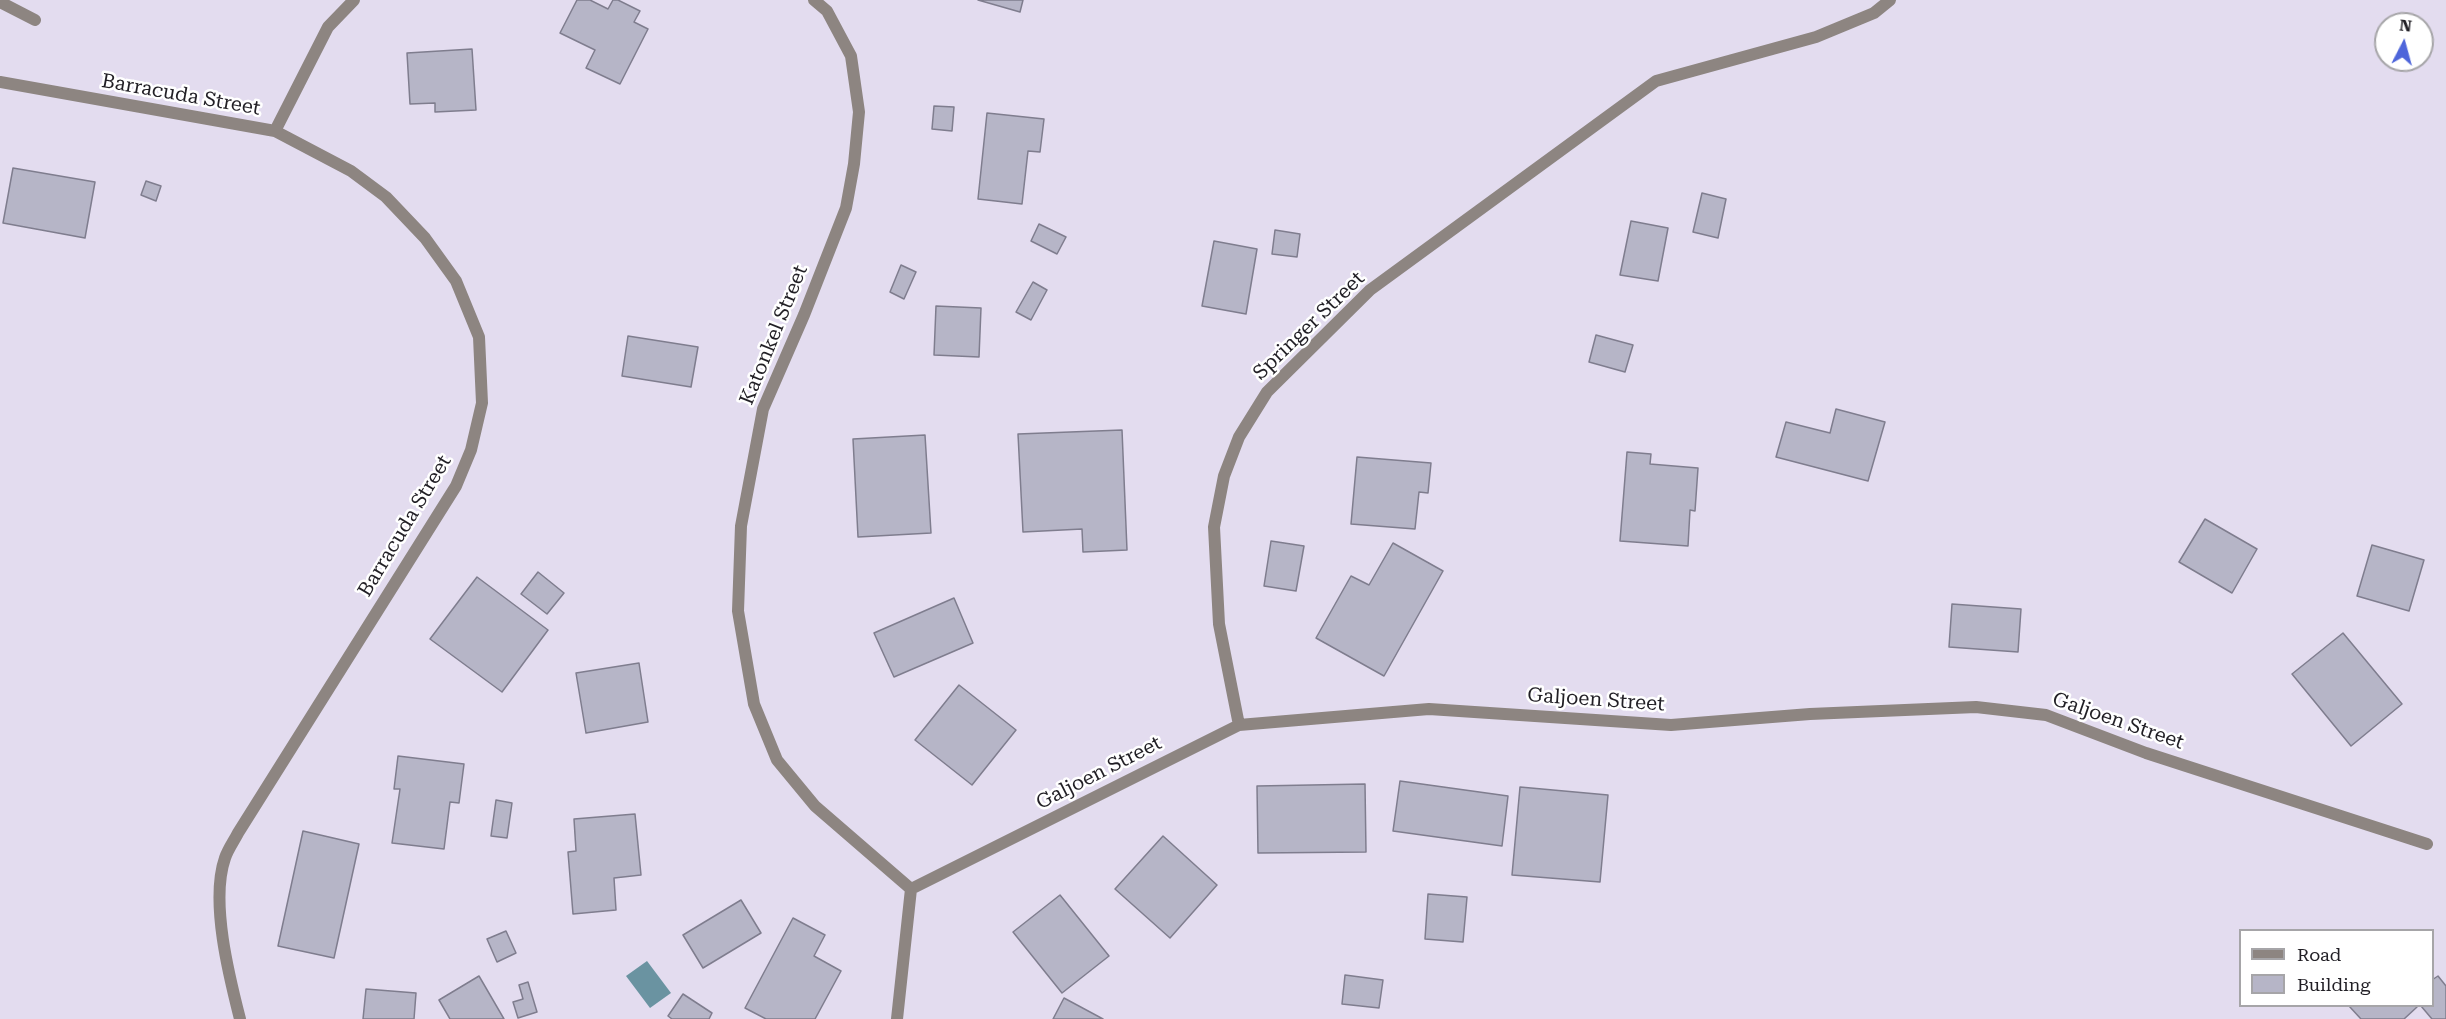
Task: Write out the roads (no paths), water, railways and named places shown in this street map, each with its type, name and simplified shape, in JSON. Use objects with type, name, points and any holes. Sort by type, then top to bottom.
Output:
[{"type":"street","points":[[275,131],[328,27],[354,0]]},
{"type":"street","name":"Katonkel Street","points":[[814,0],[827,11],[851,56],[859,112],[854,164],[846,208],[804,315],[763,409],[741,526],[738,611],[754,704],[777,760],[815,806],[911,889]]},
{"type":"street","name":"Springer Street","points":[[1239,725],[1219,624],[1214,527],[1224,476],[1235,447],[1267,392],[1370,290],[1656,81],[1816,37],[1874,13],[1890,0]]},
{"type":"street","points":[[0,2],[34,20]]},
{"type":"street","name":"Barracuda Street","points":[[0,82],[275,131],[351,171],[386,197],[425,238],[456,281],[479,337],[482,403],[471,450],[456,486],[238,833],[225,858],[220,890],[223,936],[229,977],[240,1019]]},
{"type":"street","name":"Galjoen Street","points":[[911,889],[1239,725],[1429,709],[1671,725],[1810,714],[1976,707],[2046,715],[2146,753],[2427,844]]},
{"type":"street","points":[[897,1019],[911,889]]},
{"type":"water","points":[[647,961],[671,993],[650,1008],[626,976]]}]
